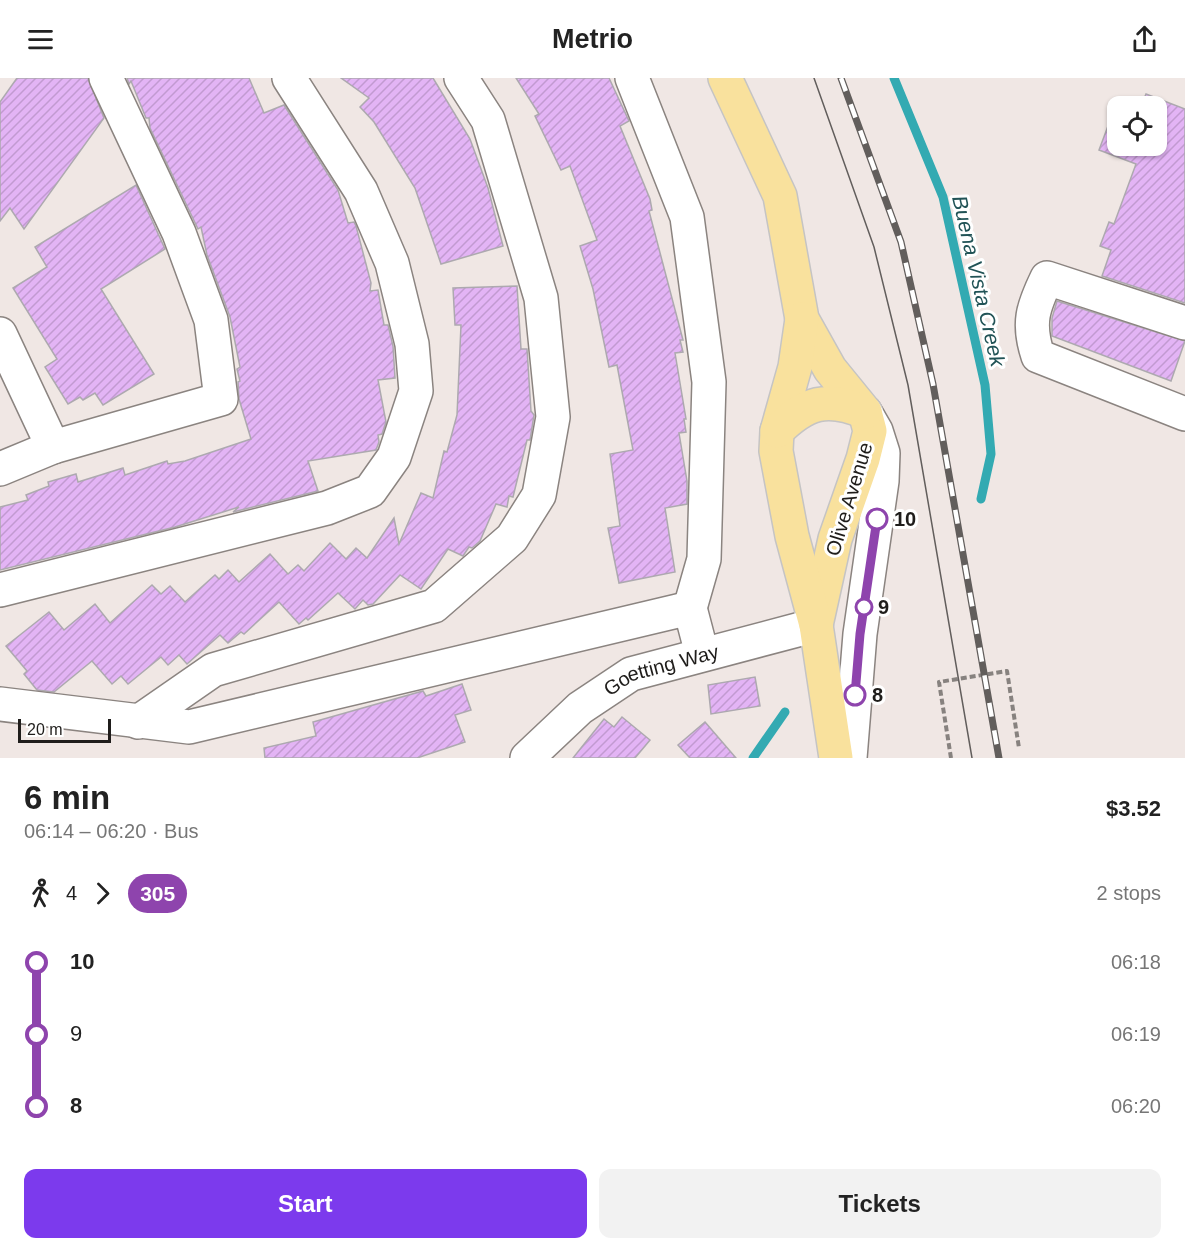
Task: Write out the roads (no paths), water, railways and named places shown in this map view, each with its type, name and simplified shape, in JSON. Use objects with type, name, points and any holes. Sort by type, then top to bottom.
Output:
[{"type":"main road","name":"Olive Avenue","points":[[725,78],[780,196],[802,319],[795,367],[777,431],[776,451],[790,524],[816,625],[836,758]]},
{"type":"main road","name":"Olive Avenue","points":[[802,319],[830,369],[865,412],[870,430],[863,459],[835,539],[816,625]]},
{"type":"main road","points":[[777,431],[792,416],[807,406],[822,403],[847,404],[865,412]]},
{"type":"street","points":[[0,469],[53,447],[221,399],[211,320],[179,233],[106,78]]},
{"type":"street","points":[[0,590],[327,508],[370,491],[394,457],[416,391],[412,344],[392,263],[361,191],[289,78]]},
{"type":"street","points":[[138,722],[213,670],[434,606],[512,538],[539,495],[553,417],[541,298],[488,120],[461,78]]},
{"type":"street","points":[[632,78],[687,217],[709,382],[704,559],[690,608],[702,654]]},
{"type":"street","points":[[1185,323],[1047,278],[1032,308],[1034,344],[1038,356],[1185,414]]},
{"type":"street","points":[[0,334],[53,447]]},
{"type":"street","name":"Olive Avenue","points":[[863,758],[855,699],[852,628],[856,581],[883,453],[876,431],[865,412]]},
{"type":"street","points":[[0,704],[189,727],[690,608]]},
{"type":"street","name":"Goetting Way","points":[[527,758],[580,708],[631,674],[816,625]]},
{"type":"street","points":[[850,758],[855,699]]},
{"type":"waterway","name":"Buena Vista Creek","points":[[894,78],[943,197],[985,385],[991,454],[981,499]]},
{"type":"waterway","name":"Buena Vista Creek","points":[[753,758],[785,712]]},
{"type":"tram line","points":[[814,78],[874,247],[908,385],[972,758]]},
{"type":"railway","points":[[841,78],[901,242],[933,384],[999,758]]},
{"type":"place","name":"10","points":[[877,519]]},
{"type":"place","name":"9","points":[[864,607]]},
{"type":"place","name":"8","points":[[855,695]]}]
